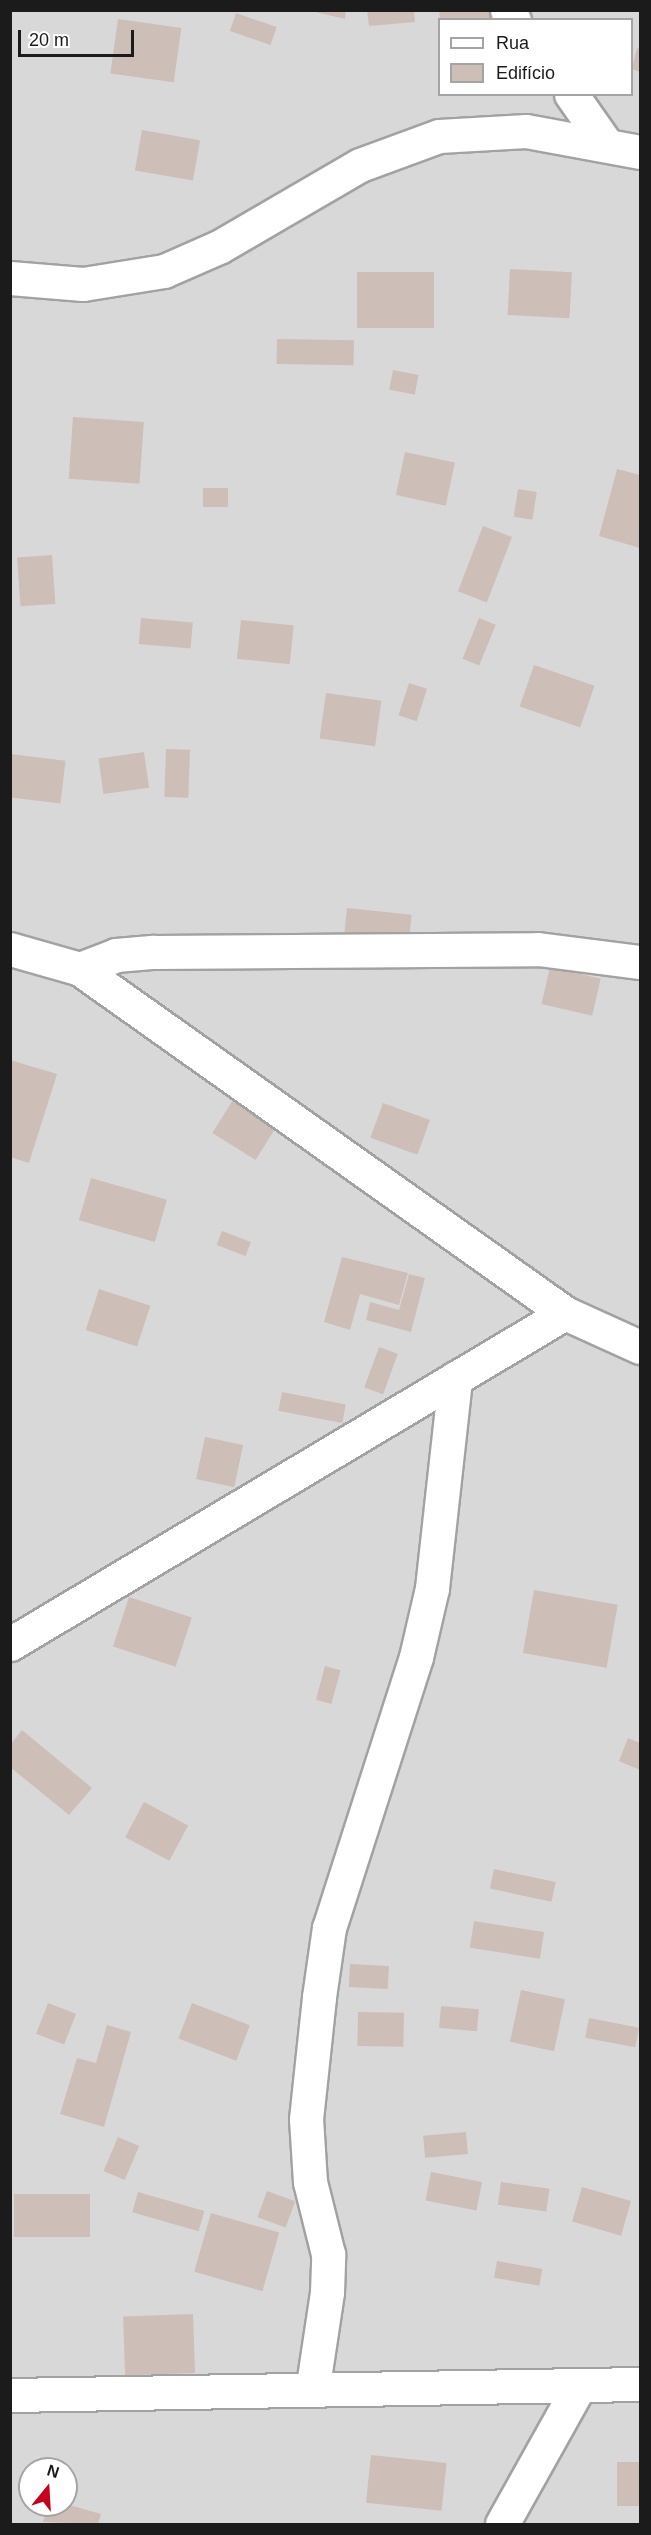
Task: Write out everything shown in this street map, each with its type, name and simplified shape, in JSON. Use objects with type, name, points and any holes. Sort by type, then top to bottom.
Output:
[{"type":"street","points":[[572,96],[606,144]]},
{"type":"street","points":[[10,278],[83,284],[164,271],[219,248],[360,165],[439,136],[526,131],[640,152]]},
{"type":"street","points":[[10,949],[80,969],[565,1313],[640,1347]]},
{"type":"street","points":[[80,969],[116,955],[178,951],[538,949],[640,962]]},
{"type":"street","points":[[10,1644],[565,1313]]},
{"type":"street","points":[[313,2385],[327,2292],[328,2254],[310,2182],[306,2119],[319,1997],[329,1928],[416,1657],[432,1588],[455,1378]]},
{"type":"street","points":[[10,2395],[313,2385],[578,2388],[640,2384]]},
{"type":"street","points":[[502,2524],[578,2388]]},
{"type":"shaded area","points":[[11,11],[640,11],[640,2524],[11,2524]]},
{"type":"building","points":[[307,10],[346,10],[345,19]]},
{"type":"building","points":[[367,10],[414,10],[415,22],[369,26]]},
{"type":"building","points":[[439,10],[490,10],[498,13],[497,18],[440,18]]},
{"type":"building","points":[[236,13],[277,27],[270,45],[230,31]]},
{"type":"building","points":[[118,19],[181,28],[174,82],[110,73]]},
{"type":"building","points":[[637,48],[640,49],[640,72],[633,69]]},
{"type":"building","points":[[142,130],[200,140],[193,181],[135,170]]},
{"type":"building","points":[[510,269],[572,272],[570,318],[508,315]]},
{"type":"building","points":[[357,272],[434,272],[434,328],[357,328]]},
{"type":"building","points":[[277,339],[354,340],[354,365],[277,364]]},
{"type":"building","points":[[393,370],[419,375],[415,395],[389,390]]},
{"type":"building","points":[[73,417],[144,422],[140,484],[69,479]]},
{"type":"building","points":[[405,452],[455,463],[446,506],[396,495]]},
{"type":"building","points":[[617,469],[640,475],[640,548],[599,536]]},
{"type":"building","points":[[203,488],[228,488],[228,507],[203,507]]},
{"type":"building","points":[[518,489],[537,492],[532,520],[514,517]]},
{"type":"building","points":[[483,526],[512,537],[487,602],[458,591]]},
{"type":"building","points":[[52,555],[55,604],[21,606],[17,557]]},
{"type":"building","points":[[141,618],[193,623],[191,648],[139,644]]},
{"type":"building","points":[[479,618],[496,625],[479,666],[463,659]]},
{"type":"building","points":[[241,620],[294,626],[290,664],[237,659]]},
{"type":"building","points":[[534,665],[595,686],[580,727],[520,707]]},
{"type":"building","points":[[409,683],[427,689],[417,721],[398,715]]},
{"type":"building","points":[[326,693],[381,701],[375,746],[320,739]]},
{"type":"building","points":[[166,749],[190,750],[188,798],[164,797]]},
{"type":"building","points":[[144,752],[149,788],[103,794],[98,758]]},
{"type":"building","points":[[10,754],[66,761],[60,804],[10,797]]},
{"type":"building","points":[[347,908],[412,915],[409,939],[344,932]]},
{"type":"building","points":[[550,967],[601,979],[592,1016],[541,1004]]},
{"type":"building","points":[[10,1060],[57,1074],[29,1163],[10,1157]]},
{"type":"building","points":[[233,1100],[276,1127],[256,1160],[212,1133]]},
{"type":"building","points":[[383,1103],[430,1120],[417,1155],[370,1138]]},
{"type":"building","points":[[91,1178],[167,1200],[155,1242],[79,1220]]},
{"type":"building","points":[[222,1231],[251,1242],[246,1256],[217,1245]]},
{"type":"building","points":[[342,1257],[408,1273],[399,1305],[360,1294],[350,1330],[324,1322]]},
{"type":"building","points":[[409,1274],[425,1278],[411,1332],[366,1320],[370,1302],[399,1310]]},
{"type":"building","points":[[99,1289],[150,1306],[137,1347],[86,1330]]},
{"type":"building","points":[[379,1347],[398,1354],[383,1394],[364,1387]]},
{"type":"building","points":[[282,1392],[346,1404],[342,1423],[278,1411]]},
{"type":"building","points":[[205,1437],[243,1445],[234,1487],[196,1479]]},
{"type":"building","points":[[534,1590],[618,1605],[607,1668],[523,1653]]},
{"type":"building","points":[[129,1597],[192,1617],[176,1667],[113,1646]]},
{"type":"building","points":[[325,1666],[340,1670],[331,1704],[316,1700]]},
{"type":"building","points":[[22,1730],[92,1788],[69,1815],[10,1767],[10,1745]]},
{"type":"building","points":[[628,1738],[640,1743],[640,1770],[619,1761]]},
{"type":"building","points":[[144,1802],[188,1825],[169,1861],[125,1837]]},
{"type":"building","points":[[494,1869],[556,1882],[551,1902],[490,1889]]},
{"type":"building","points":[[474,1921],[544,1932],[540,1959],[470,1948]]},
{"type":"building","points":[[350,1964],[389,1966],[388,1989],[349,1987]]},
{"type":"building","points":[[521,1990],[565,1999],[554,2051],[510,2042]]},
{"type":"building","points":[[48,2003],[76,2014],[64,2045],[36,2034]]},
{"type":"building","points":[[192,2003],[250,2025],[236,2061],[178,2038]]},
{"type":"building","points":[[441,2006],[479,2009],[477,2031],[439,2028]]},
{"type":"building","points":[[358,2012],[404,2013],[403,2047],[357,2046]]},
{"type":"building","points":[[589,2018],[639,2028],[635,2047],[585,2038]]},
{"type":"building","points":[[107,2025],[131,2032],[104,2127],[60,2114],[77,2058],[96,2063]]},
{"type":"building","points":[[466,2132],[468,2154],[425,2158],[423,2136]]},
{"type":"building","points":[[118,2137],[139,2146],[125,2180],[104,2171]]},
{"type":"building","points":[[431,2172],[482,2182],[477,2210],[425,2200]]},
{"type":"building","points":[[501,2182],[550,2189],[546,2212],[498,2205]]},
{"type":"building","points":[[582,2187],[631,2201],[621,2236],[572,2222]]},
{"type":"building","points":[[267,2191],[295,2201],[286,2228],[257,2217]]},
{"type":"building","points":[[138,2192],[204,2211],[199,2231],[132,2212]]},
{"type":"building","points":[[14,2194],[90,2194],[90,2237],[14,2237]]},
{"type":"building","points":[[211,2213],[279,2233],[262,2291],[194,2272]]},
{"type":"building","points":[[497,2261],[542,2269],[539,2286],[494,2278]]},
{"type":"building","points":[[193,2314],[195,2373],[125,2375],[123,2316]]},
{"type":"building","points":[[371,2455],[447,2463],[442,2511],[366,2503]]},
{"type":"building","points":[[617,2462],[640,2462],[640,2506],[617,2506]]},
{"type":"building","points":[[78,2507],[101,2514],[98,2524],[43,2522],[44,2517],[78,2517]]}]
